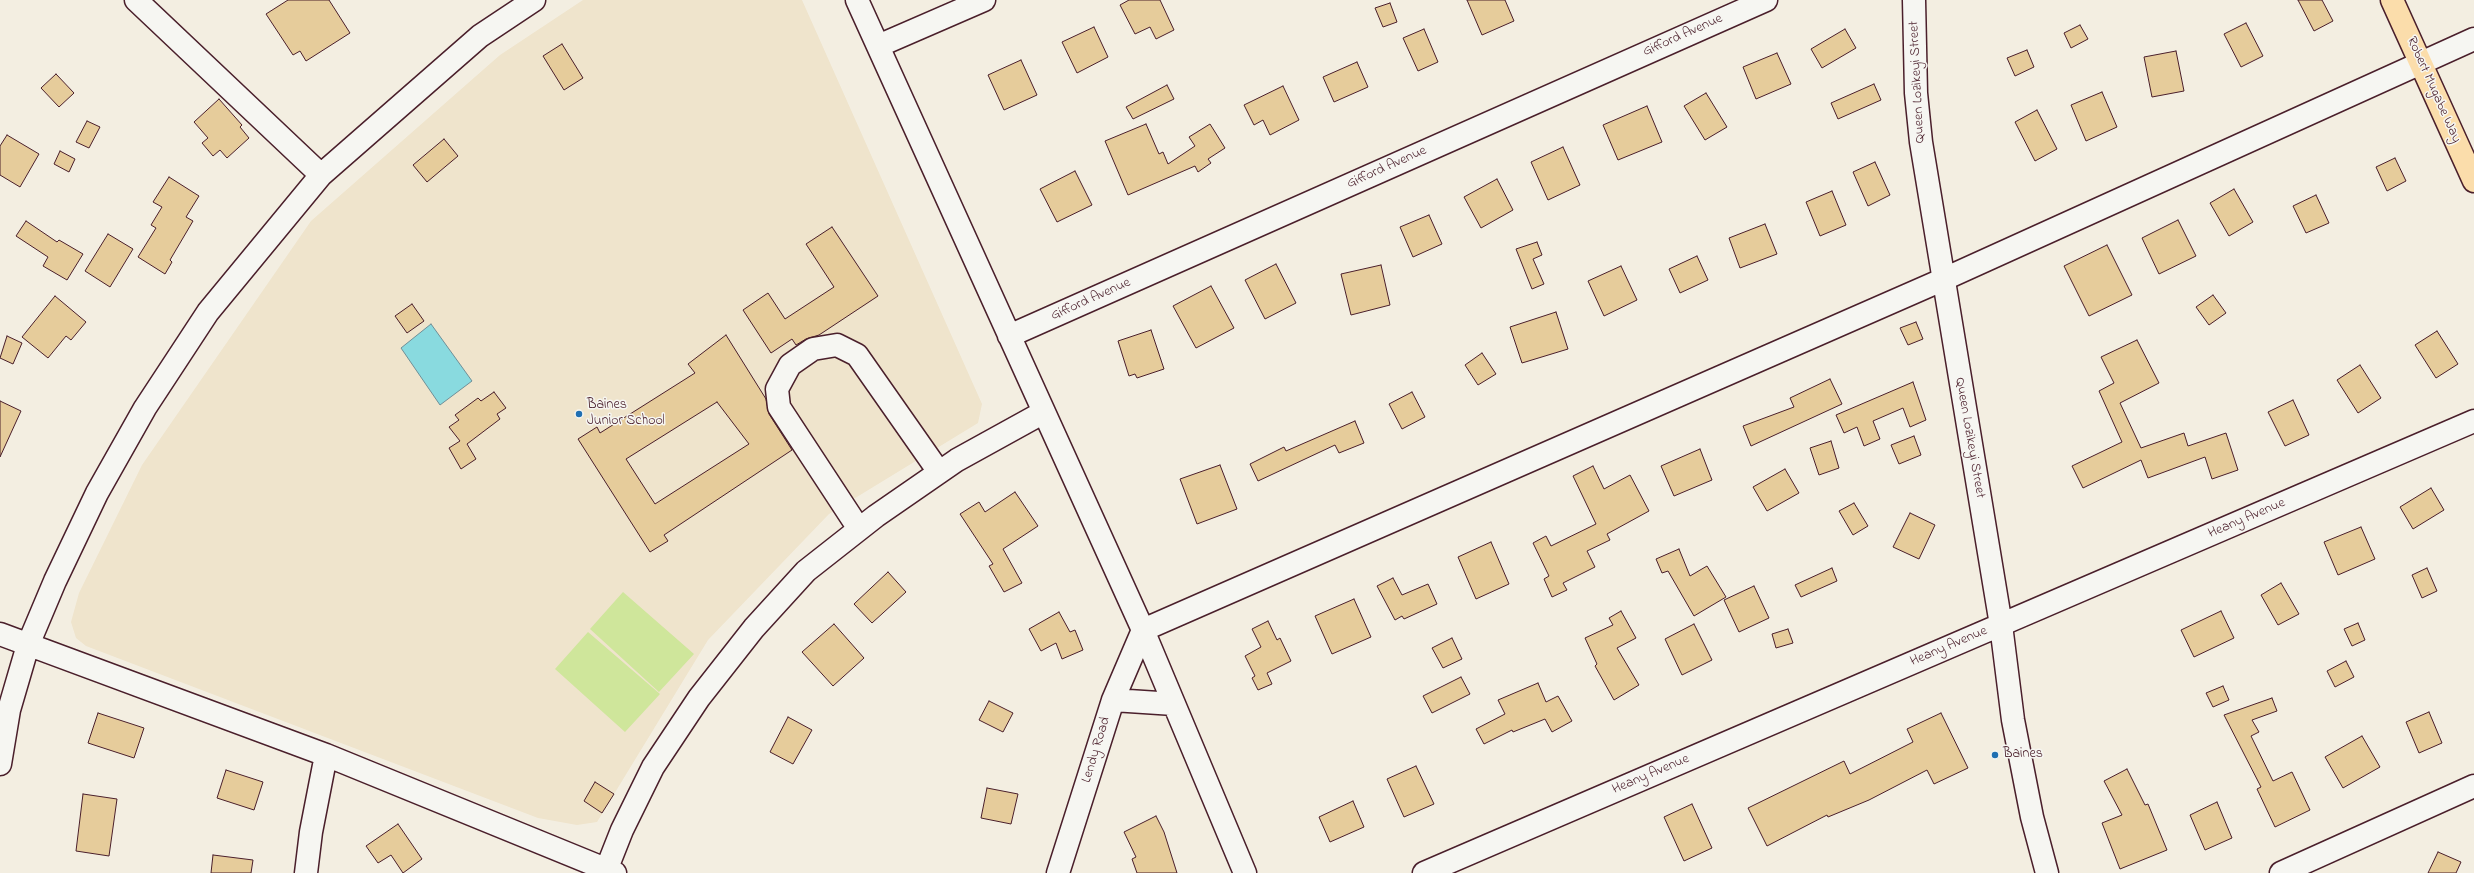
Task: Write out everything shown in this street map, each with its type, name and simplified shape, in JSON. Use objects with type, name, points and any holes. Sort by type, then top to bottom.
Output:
[{"type":"main road","name":"Robert Mugabe Way","points":[[2392,0],[2474,181]]},
{"type":"street","points":[[136,0],[321,175]]},
{"type":"street","points":[[0,764],[9,710],[28,646],[55,581],[97,493],[145,408],[208,312],[321,175],[480,36],[534,0]]},
{"type":"street","points":[[857,0],[1143,630],[1245,873]]},
{"type":"street","points":[[878,46],[984,0]]},
{"type":"street","name":"Gifford Avenue","points":[[1009,336],[1766,0]]},
{"type":"street","name":"Queen Lozikeyi Street","points":[[1914,0],[1916,100],[1942,280],[2001,625],[2018,742],[2032,817],[2047,873]]},
{"type":"street","points":[[1143,630],[1942,280],[2474,39]]},
{"type":"street","points":[[859,529],[779,407],[777,388],[790,365],[813,348],[837,345],[857,355],[939,472]]},
{"type":"street","points":[[0,634],[28,646],[326,755],[609,872],[622,830],[653,767],[699,698],[754,628],[806,571],[859,529],[939,472],[1044,412]]},
{"type":"street","name":"Heany Avenue","points":[[1424,873],[2474,422]]},
{"type":"street","name":"Lendy Road","points":[[1058,873],[1113,700],[1143,630]]},
{"type":"street","points":[[1113,700],[1174,704]]},
{"type":"street","points":[[306,873],[311,832],[326,755]]},
{"type":"street","points":[[2281,873],[2474,786]]},
{"type":"shaded area","name":"Baines Junior School","points":[[583,0],[802,0],[982,404],[978,423],[829,514],[708,640],[597,822],[577,825],[538,818],[86,646],[76,638],[71,622],[79,593],[142,465],[311,221],[500,55]]},
{"type":"green space","points":[[623,592],[694,654],[659,692],[590,629]]},
{"type":"green space","points":[[588,632],[660,694],[625,732],[555,669]]},
{"type":"water","points":[[431,324],[472,381],[440,405],[401,348]]},
{"type":"building","points":[[288,0],[329,0],[350,33],[306,61],[300,51],[293,55],[266,14]]},
{"type":"building","points":[[1129,0],[1160,0],[1174,30],[1156,39],[1150,27],[1135,34],[1120,5]]},
{"type":"building","points":[[1467,0],[1505,0],[1514,21],[1482,35]]},
{"type":"building","points":[[2298,0],[2322,0],[2333,21],[2314,31]]},
{"type":"building","points":[[1390,3],[1397,22],[1383,27],[1375,8]]},
{"type":"building","points":[[2246,23],[2263,56],[2241,67],[2224,34]]},
{"type":"building","points":[[2080,25],[2088,39],[2071,48],[2064,33]]},
{"type":"building","points":[[1094,27],[1108,57],[1077,73],[1062,42]]},
{"type":"building","points":[[1424,29],[1438,62],[1418,71],[1403,38]]},
{"type":"building","points":[[1845,29],[1856,48],[1822,68],[1811,49]]},
{"type":"building","points":[[562,44],[583,78],[564,90],[543,56]]},
{"type":"building","points":[[2027,50],[2034,67],[2015,76],[2007,58]]},
{"type":"building","points":[[2176,51],[2184,91],[2152,97],[2144,57]]},
{"type":"building","points":[[1777,53],[1791,84],[1756,99],[1743,67]]},
{"type":"building","points":[[1021,60],[1037,95],[1004,110],[988,75]]},
{"type":"building","points":[[1357,62],[1368,87],[1334,102],[1323,77]]},
{"type":"building","points":[[56,74],[74,93],[59,107],[41,88]]},
{"type":"building","points":[[1874,84],[1881,100],[1838,119],[1831,103]]},
{"type":"building","points":[[1167,85],[1174,99],[1133,119],[1126,107]]},
{"type":"building","points":[[1283,86],[1299,120],[1270,135],[1263,120],[1254,125],[1244,105]]},
{"type":"building","points":[[2102,92],[2117,127],[2086,141],[2071,105]]},
{"type":"building","points":[[1706,93],[1727,127],[1705,140],[1684,106]]},
{"type":"building","points":[[219,99],[242,125],[240,127],[249,138],[227,158],[220,150],[213,156],[202,143],[208,138],[194,122]]},
{"type":"building","points":[[1647,106],[1662,142],[1618,160],[1603,125]]},
{"type":"building","points":[[2037,110],[2057,149],[2035,161],[2015,122]]},
{"type":"building","points":[[87,121],[100,127],[89,148],[76,142]]},
{"type":"building","points":[[1146,124],[1159,154],[1163,152],[1168,164],[1195,146],[1189,137],[1210,124],[1225,148],[1208,159],[1211,163],[1198,172],[1195,166],[1128,195],[1105,141]]},
{"type":"building","points":[[7,135],[39,154],[20,187],[0,175],[0,146]]},
{"type":"building","points":[[444,139],[458,156],[427,182],[413,165]]},
{"type":"building","points":[[1563,147],[1580,185],[1548,200],[1531,162]]},
{"type":"building","points":[[60,151],[75,159],[69,172],[54,164]]},
{"type":"building","points":[[2395,158],[2406,181],[2387,191],[2376,167]]},
{"type":"building","points":[[1875,162],[1890,195],[1868,206],[1853,172]]},
{"type":"building","points":[[1075,171],[1092,205],[1057,222],[1040,189]]},
{"type":"building","points":[[169,177],[199,196],[186,217],[193,221],[170,260],[172,262],[165,274],[138,257],[156,228],[151,225],[162,207],[153,202]]},
{"type":"building","points":[[1497,179],[1513,210],[1481,228],[1464,197]]},
{"type":"building","points":[[2234,189],[2253,222],[2229,236],[2210,203]]},
{"type":"building","points":[[1832,191],[1846,225],[1820,236],[1806,202]]},
{"type":"building","points":[[2316,195],[2329,223],[2306,233],[2293,206]]},
{"type":"building","points":[[1429,215],[1442,244],[1413,257],[1400,227]]},
{"type":"building","points":[[2178,220],[2196,256],[2159,274],[2142,238]]},
{"type":"building","points":[[26,221],[57,242],[59,240],[83,254],[67,280],[43,266],[48,257],[16,236]]},
{"type":"building","points":[[1765,224],[1777,254],[1740,268],[1729,238]]},
{"type":"building","points":[[832,227],[878,296],[819,335],[806,339],[796,345],[792,339],[771,353],[743,310],[768,293],[785,319],[834,287],[806,244]]},
{"type":"building","points":[[108,234],[133,249],[110,287],[85,271]]},
{"type":"building","points":[[1537,242],[1542,255],[1533,259],[1544,284],[1532,289],[1516,249]]},
{"type":"building","points":[[2107,245],[2132,295],[2089,316],[2064,266]]},
{"type":"building","points":[[1697,256],[1708,280],[1680,293],[1669,269]]},
{"type":"building","points":[[1276,264],[1296,303],[1265,319],[1245,280]]},
{"type":"building","points":[[1381,265],[1390,305],[1351,315],[1341,274]]},
{"type":"building","points":[[1621,266],[1637,300],[1604,316],[1588,281]]},
{"type":"building","points":[[1211,286],[1234,328],[1196,348],[1173,306]]},
{"type":"building","points":[[2213,295],[2226,313],[2209,325],[2196,307]]},
{"type":"building","points":[[55,296],[86,322],[71,340],[66,336],[48,358],[22,337]]},
{"type":"building","points":[[412,304],[424,321],[407,333],[395,316]]},
{"type":"building","points":[[1556,312],[1568,349],[1522,363],[1510,327]]},
{"type":"building","points":[[1916,322],[1923,339],[1908,345],[1900,328]]},
{"type":"building","points":[[1151,330],[1164,369],[1137,378],[1135,374],[1129,376],[1118,341]]},
{"type":"building","points":[[2437,331],[2458,364],[2436,378],[2415,345]]},
{"type":"building","points":[[726,335],[766,399],[769,414],[792,450],[664,535],[668,541],[650,552],[578,439],[597,427],[600,433],[695,373],[688,364]],"holes":[[[717,402],[749,444],[655,504],[626,459]]]},
{"type":"building","points":[[7,336],[22,343],[13,364],[0,358]]},
{"type":"building","points":[[2137,340],[2159,383],[2120,403],[2141,448],[2184,433],[2188,446],[2226,433],[2238,470],[2212,479],[2205,457],[2148,478],[2141,460],[2083,488],[2072,466],[2122,442],[2099,391],[2114,383],[2101,357]]},
{"type":"building","points":[[1482,353],[1496,374],[1478,385],[1465,365]]},
{"type":"building","points":[[2360,365],[2381,398],[2358,413],[2337,380]]},
{"type":"building","points":[[1830,379],[1842,404],[1751,446],[1743,426],[1794,407],[1790,398]]},
{"type":"building","points":[[1913,382],[1926,420],[1910,427],[1903,408],[1873,421],[1880,439],[1864,446],[1857,427],[1844,433],[1836,415]]},
{"type":"building","points":[[494,392],[506,408],[497,414],[500,419],[467,444],[476,459],[461,469],[449,448],[460,441],[449,427],[459,420],[455,415],[478,398],[481,401]]},
{"type":"building","points":[[1412,392],[1425,417],[1402,429],[1389,404]]},
{"type":"building","points":[[2293,400],[2309,435],[2285,446],[2268,412]]},
{"type":"building","points":[[0,401],[21,411],[0,457]]},
{"type":"building","points":[[1355,421],[1364,443],[1339,453],[1335,445],[1258,481],[1250,464],[1284,447],[1286,451]]},
{"type":"building","points":[[1914,436],[1921,455],[1899,464],[1891,445]]},
{"type":"building","points":[[1831,441],[1839,468],[1819,475],[1810,448]]},
{"type":"building","points":[[1700,449],[1712,480],[1674,496],[1661,466]]},
{"type":"building","points":[[1220,465],[1237,509],[1197,524],[1180,479]]},
{"type":"building","points":[[1593,466],[1604,489],[1630,475],[1649,511],[1607,534],[1610,540],[1587,551],[1595,567],[1563,583],[1567,590],[1552,597],[1544,579],[1549,576],[1533,543],[1546,536],[1551,546],[1596,524],[1573,476]]},
{"type":"building","points":[[1785,469],[1799,493],[1767,511],[1753,487]]},
{"type":"building","points":[[2431,488],[2444,510],[2413,529],[2400,507]]},
{"type":"building","points":[[1015,492],[1038,526],[1003,549],[1022,583],[1004,592],[989,566],[993,564],[960,514],[979,502],[985,512]]},
{"type":"building","points":[[1854,503],[1868,526],[1853,535],[1839,511]]},
{"type":"building","points":[[1910,513],[1935,525],[1919,559],[1893,547]]},
{"type":"building","points":[[2361,527],[2375,559],[2338,575],[2324,542]]},
{"type":"building","points":[[1491,542],[1509,584],[1476,599],[1458,557]]},
{"type":"building","points":[[1679,549],[1690,576],[1707,566],[1726,597],[1694,616],[1668,571],[1662,573],[1656,559]]},
{"type":"building","points":[[1832,568],[1837,581],[1801,597],[1795,585]]},
{"type":"building","points":[[2427,568],[2437,591],[2422,598],[2412,575]]},
{"type":"building","points":[[888,572],[906,592],[872,623],[854,604]]},
{"type":"building","points":[[1393,578],[1402,595],[1428,584],[1437,604],[1404,619],[1402,616],[1395,620],[1377,586]]},
{"type":"building","points":[[2281,583],[2299,614],[2278,625],[2261,595]]},
{"type":"building","points":[[1754,586],[1769,618],[1739,632],[1724,600]]},
{"type":"building","points":[[1354,599],[1371,637],[1332,654],[1315,616]]},
{"type":"building","points":[[1621,611],[1636,638],[1617,648],[1639,685],[1614,700],[1595,666],[1597,664],[1585,638],[1613,625],[1609,618]]},
{"type":"building","points":[[2221,611],[2234,638],[2194,657],[2181,630]]},
{"type":"building","points":[[1059,612],[1070,632],[1075,630],[1083,650],[1062,659],[1056,643],[1041,651],[1029,629]]},
{"type":"building","points":[[1268,621],[1277,640],[1280,638],[1291,661],[1267,673],[1272,684],[1258,690],[1252,678],[1255,676],[1245,656],[1261,647],[1252,629]]},
{"type":"building","points":[[2358,623],[2365,640],[2352,646],[2344,629]]},
{"type":"building","points":[[834,624],[864,658],[833,686],[802,652]]},
{"type":"building","points":[[1694,624],[1712,660],[1682,675],[1665,639]]},
{"type":"building","points":[[1788,629],[1793,643],[1776,648],[1772,634]]},
{"type":"building","points":[[1452,638],[1462,659],[1443,668],[1432,648]]},
{"type":"building","points":[[2346,661],[2354,677],[2335,687],[2327,671]]},
{"type":"building","points":[[1461,677],[1470,694],[1432,713],[1423,696]]},
{"type":"building","points":[[1538,683],[1546,702],[1558,696],[1572,721],[1552,732],[1545,719],[1513,732],[1512,730],[1484,744],[1476,729],[1505,714],[1498,700]]},
{"type":"building","points":[[2223,686],[2229,700],[2213,707],[2206,693]]},
{"type":"building","points":[[2272,698],[2277,711],[2252,720],[2259,732],[2251,736],[2273,781],[2292,772],[2310,810],[2275,827],[2257,789],[2261,787],[2224,715]]},
{"type":"building","points":[[989,701],[1013,713],[1003,732],[979,720]]},
{"type":"building","points":[[2429,712],[2442,743],[2419,753],[2406,722]]},
{"type":"building","points":[[98,713],[144,728],[134,758],[88,743]]},
{"type":"building","points":[[1941,713],[1968,768],[1934,784],[1927,770],[1869,800],[1828,817],[1827,815],[1767,846],[1748,808],[1844,761],[1850,774],[1913,742],[1907,729]]},
{"type":"building","points":[[788,717],[812,730],[793,764],[770,752]]},
{"type":"building","points":[[2362,736],[2380,767],[2343,788],[2325,757]]},
{"type":"building","points":[[1416,766],[1434,804],[1404,817],[1387,779]]},
{"type":"building","points":[[2127,769],[2145,805],[2148,804],[2167,850],[2120,869],[2102,823],[2122,815],[2104,781]]},
{"type":"building","points":[[226,770],[263,782],[254,810],[217,798]]},
{"type":"building","points":[[595,782],[614,794],[602,813],[584,801]]},
{"type":"building","points":[[987,788],[1018,794],[1011,824],[981,818]]},
{"type":"building","points":[[83,794],[117,799],[109,856],[76,851]]},
{"type":"building","points":[[1353,801],[1364,827],[1330,842],[1319,817]]},
{"type":"building","points":[[2217,802],[2232,838],[2205,850],[2190,815]]},
{"type":"building","points":[[1692,804],[1712,848],[1684,861],[1664,817]]},
{"type":"building","points":[[1156,816],[1164,832],[1177,873],[1137,873],[1132,859],[1136,857],[1124,832]]},
{"type":"building","points":[[398,824],[422,859],[403,873],[391,855],[378,863],[366,846]]},
{"type":"building","points":[[2438,852],[2461,862],[2456,873],[2428,873]]},
{"type":"building","points":[[213,855],[253,860],[251,873],[211,873]]},
{"type":"place","name":"Baines Junior School","points":[[579,414]]},
{"type":"place","name":"Baines","points":[[1995,755]]}]
